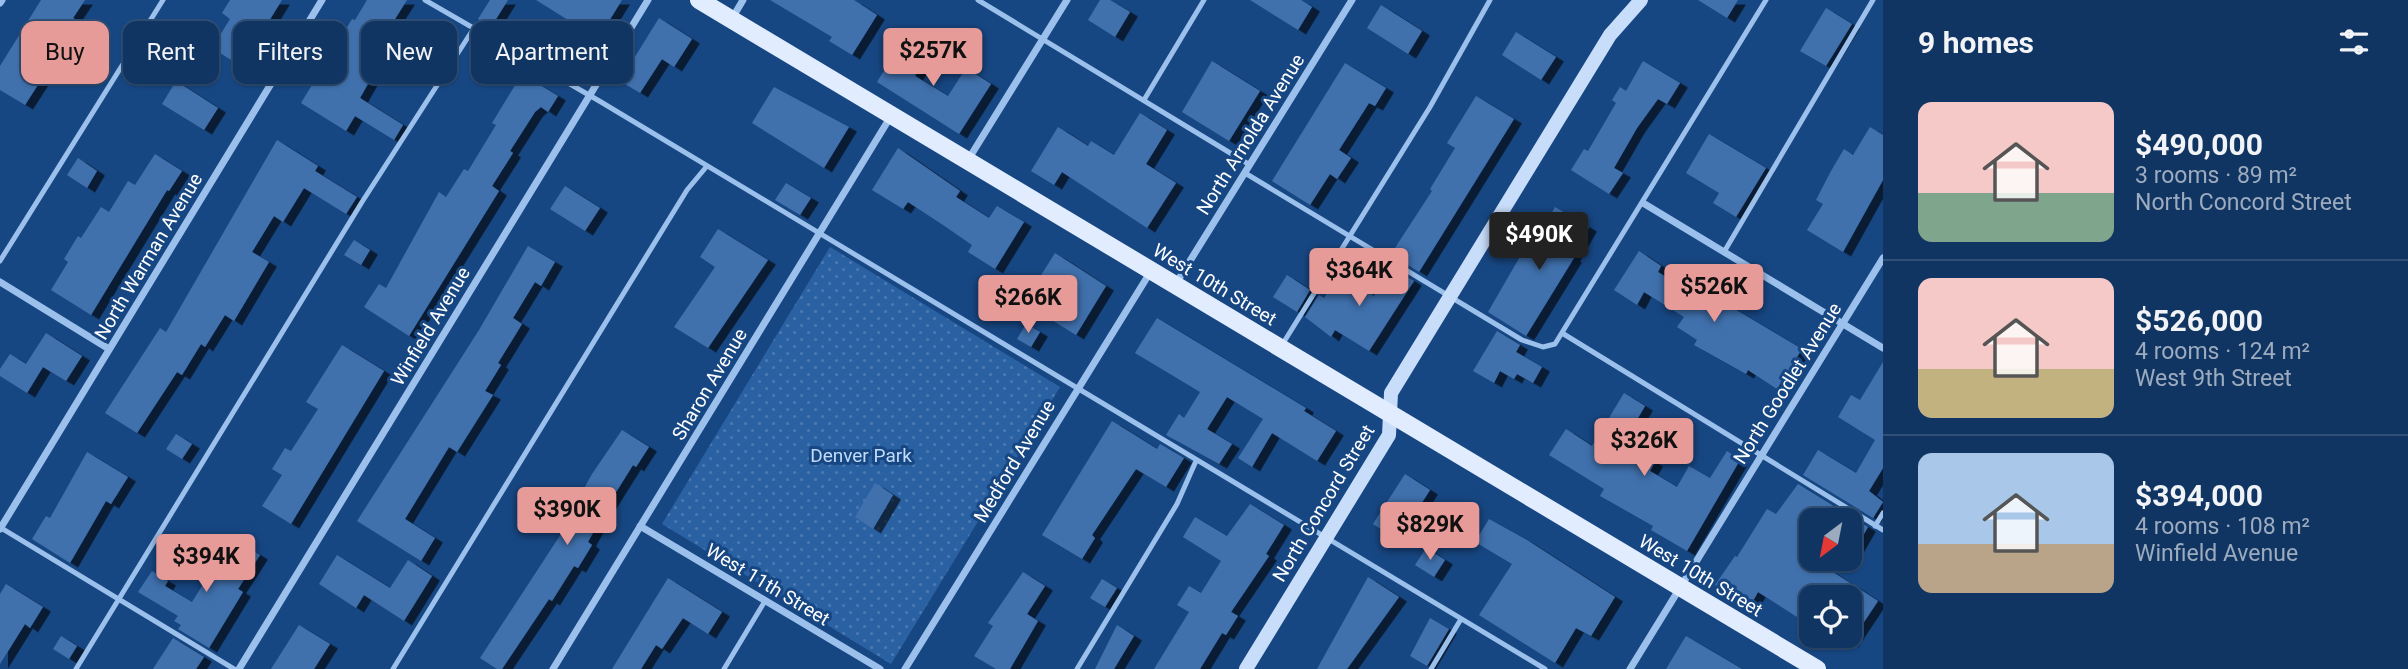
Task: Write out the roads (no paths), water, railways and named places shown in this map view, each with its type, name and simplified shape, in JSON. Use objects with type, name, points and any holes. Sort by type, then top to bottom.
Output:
[{"type":"main road","name":"West 10th Street","points":[[699,0],[1816,669]]},
{"type":"main road","name":"North Concord Street","points":[[1245,669],[1389,435],[1391,393],[1610,35],[1641,0]]},
{"type":"street","name":"North Warman Avenue","points":[[0,528],[322,0]]},
{"type":"street","name":"Winfield Avenue","points":[[237,669],[648,0]]},
{"type":"street","points":[[732,19],[743,0]]},
{"type":"street","points":[[968,161],[1067,0]]},
{"type":"street","name":"North Arnolda Avenue","points":[[1175,285],[1352,0]]},
{"type":"street","name":"Sharon Avenue","points":[[553,669],[892,115]]},
{"type":"street","points":[[1643,203],[1883,348]]},
{"type":"street","name":"North Goodlet Avenue","points":[[1630,669],[1883,258]]},
{"type":"street","name":"Medford Avenue","points":[[905,669],[1152,271]]},
{"type":"street","points":[[0,282],[109,349]]},
{"type":"street","name":"West 11th Street","points":[[640,526],[880,669]]},
{"type":"lane","points":[[0,261],[163,0]]},
{"type":"lane","points":[[425,0],[471,26]]},
{"type":"lane","points":[[978,0],[1250,165]]},
{"type":"lane","points":[[1144,100],[1204,0]]},
{"type":"lane","points":[[1280,348],[1430,107],[1490,0]]},
{"type":"lane","points":[[1245,173],[1349,237],[1451,294],[1522,340],[1543,347],[1555,344],[1766,0]]},
{"type":"lane","points":[[1724,253],[1873,0]]},
{"type":"lane","points":[[76,669],[362,202],[471,33]]},
{"type":"lane","points":[[570,84],[1545,669]]},
{"type":"lane","points":[[393,669],[687,190],[707,166]]},
{"type":"lane","points":[[1562,333],[1883,530]]},
{"type":"lane","points":[[1077,669],[1177,504],[1196,461]]},
{"type":"lane","points":[[1875,526],[1883,513]]},
{"type":"lane","points":[[0,528],[237,669]]},
{"type":"lane","points":[[724,669],[765,601]]},
{"type":"lane","points":[[1431,669],[1461,619]]},
{"type":"park label","name":"Denver Park","points":[[861,455]]}]
